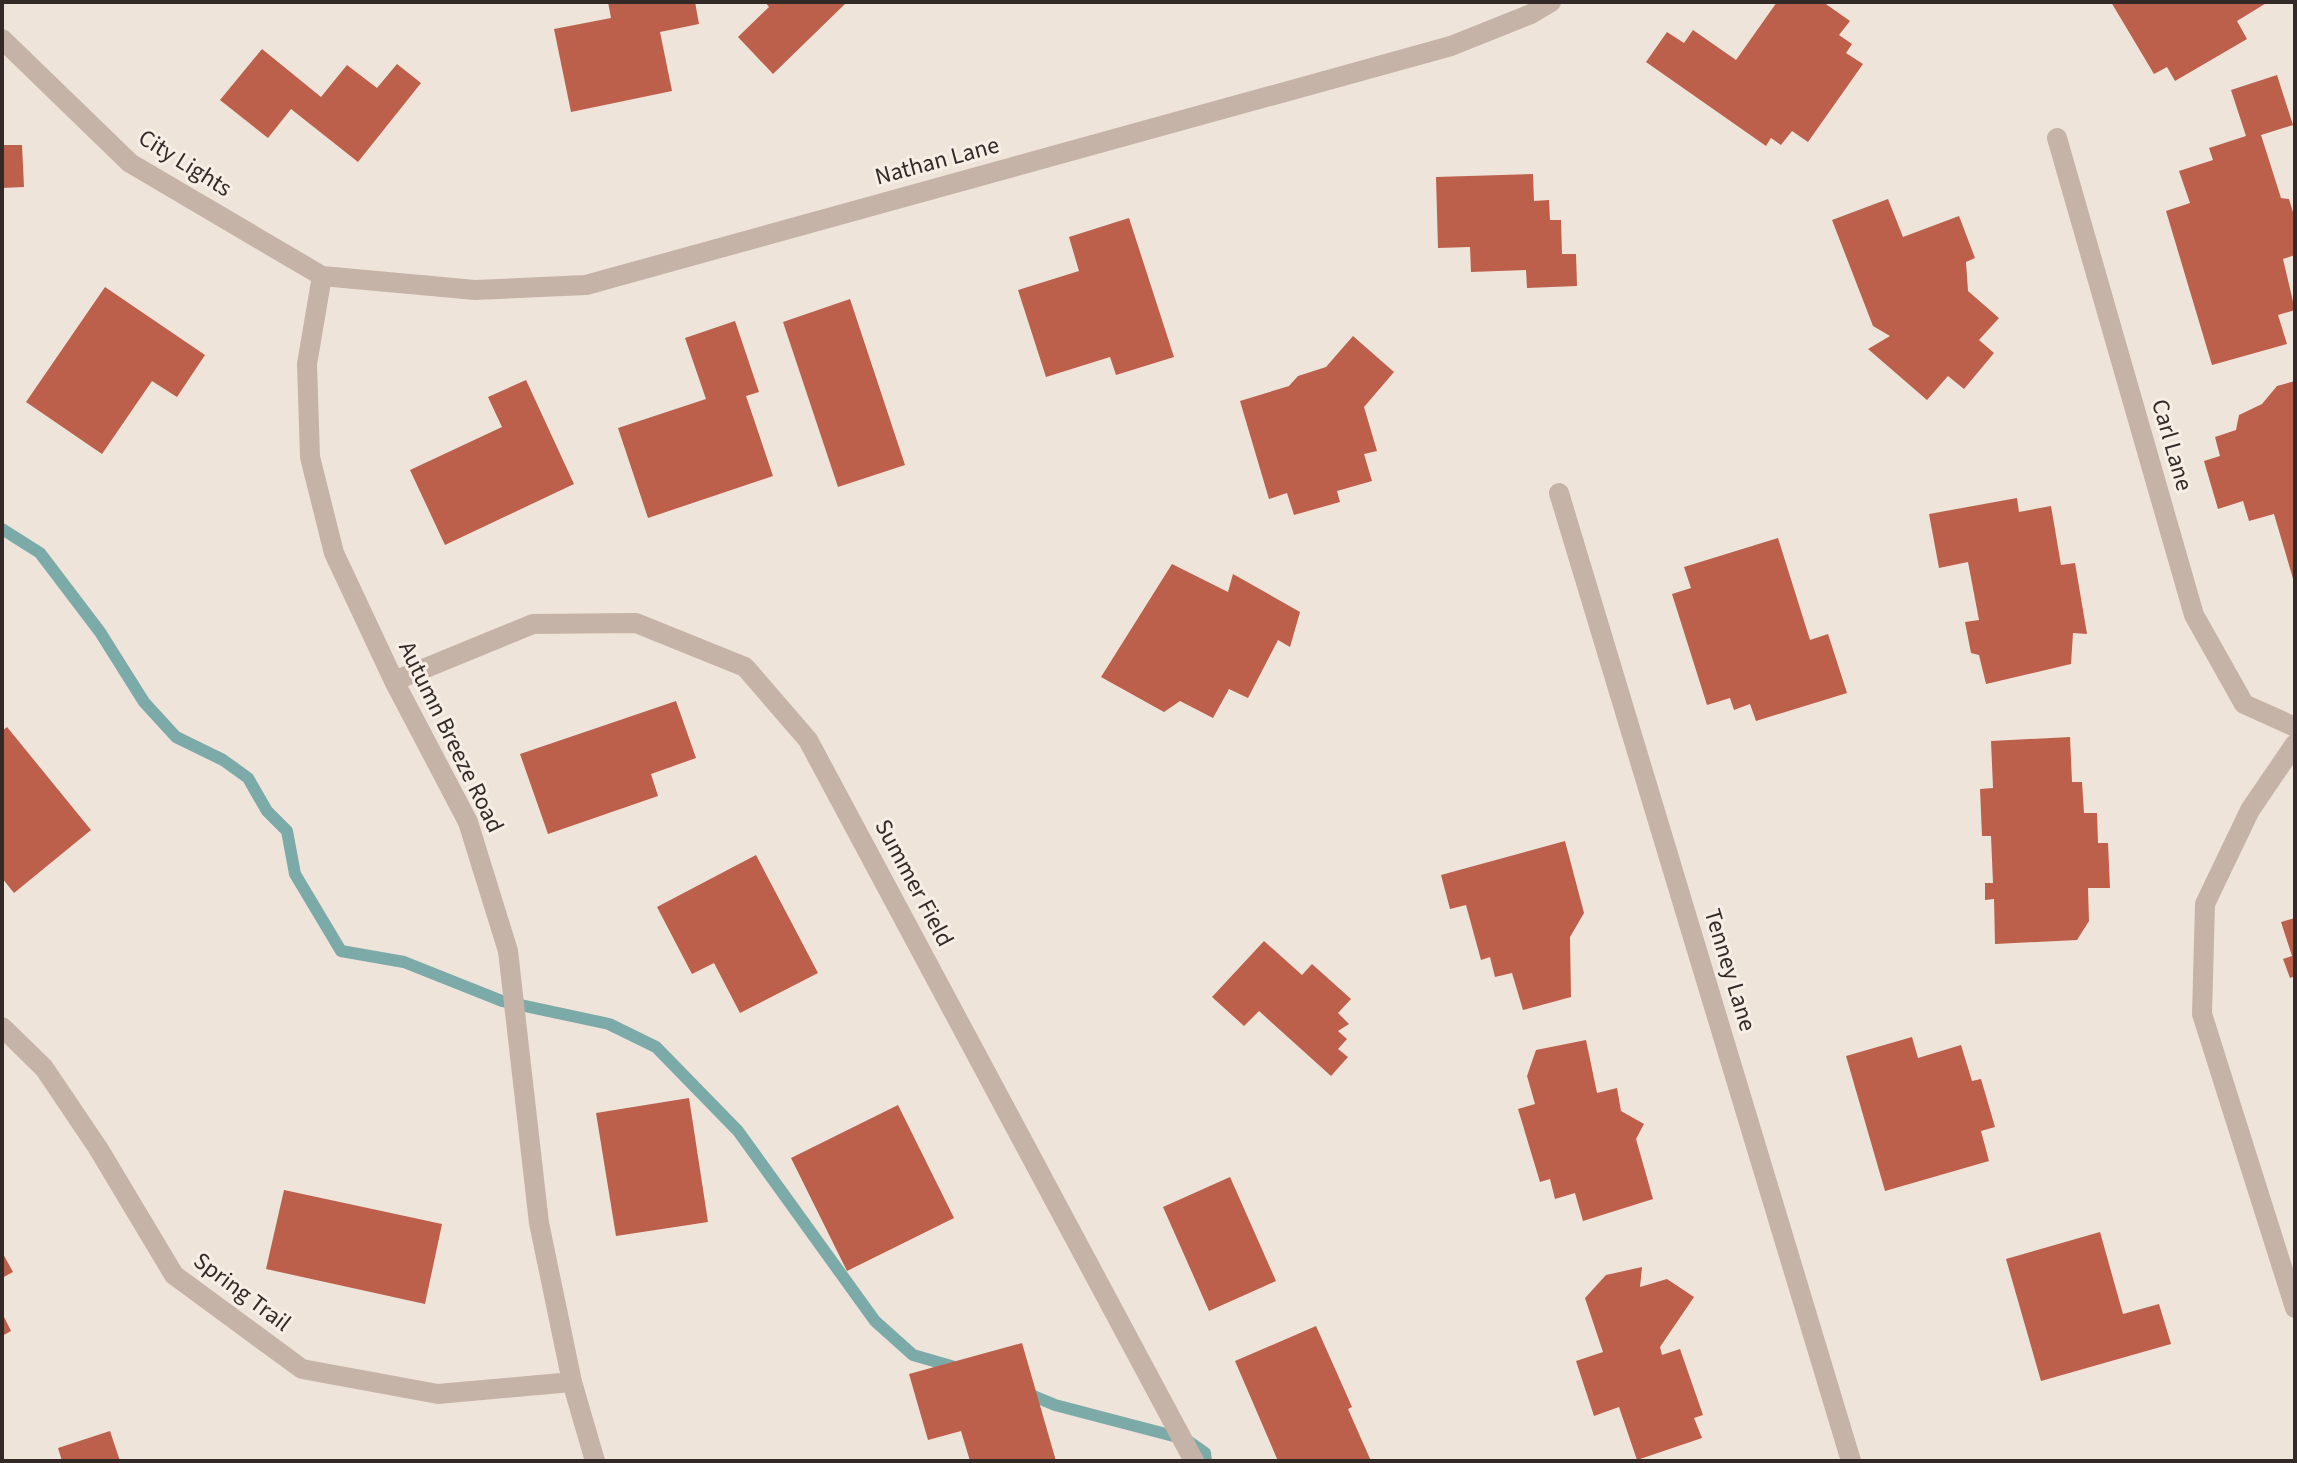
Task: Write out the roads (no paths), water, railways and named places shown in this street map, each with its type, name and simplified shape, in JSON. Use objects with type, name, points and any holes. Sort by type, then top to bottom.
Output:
[{"type":"street","name":"Nathan Lane","points":[[322,276],[475,290],[586,285],[1451,46],[1531,14],[1551,2]]},
{"type":"street","name":"City Lights","points":[[2,39],[130,163],[322,276]]},
{"type":"street","name":"Carl Lane","points":[[2057,138],[2194,615],[2244,704],[2295,727]]},
{"type":"street","name":"Autumn Breeze Road","points":[[322,276],[307,364],[310,457],[334,553],[394,681],[468,822],[508,951],[539,1223],[572,1382],[595,1461]]},
{"type":"street","name":"Tenney Lane","points":[[1559,493],[1851,1461]]},
{"type":"street","name":"Summer Field","points":[[394,681],[533,624],[636,623],[745,667],[808,740],[1194,1461]]},
{"type":"street","points":[[2295,744],[2250,810],[2205,904],[2202,1014],[2295,1308]]},
{"type":"street","name":"Spring Trail","points":[[2,1027],[44,1068],[98,1148],[174,1275],[302,1369],[438,1394],[572,1382]]},
{"type":"waterway","points":[[2,529],[40,553],[100,632],[144,702],[176,737],[223,760],[248,778],[267,811],[287,831],[295,874],[341,951],[404,962],[502,1001],[609,1024],[656,1047],[738,1131],[875,1321],[913,1355],[958,1368]]},
{"type":"waterway","points":[[1024,1392],[1055,1405],[1185,1439],[1205,1453],[1206,1461]]}]
